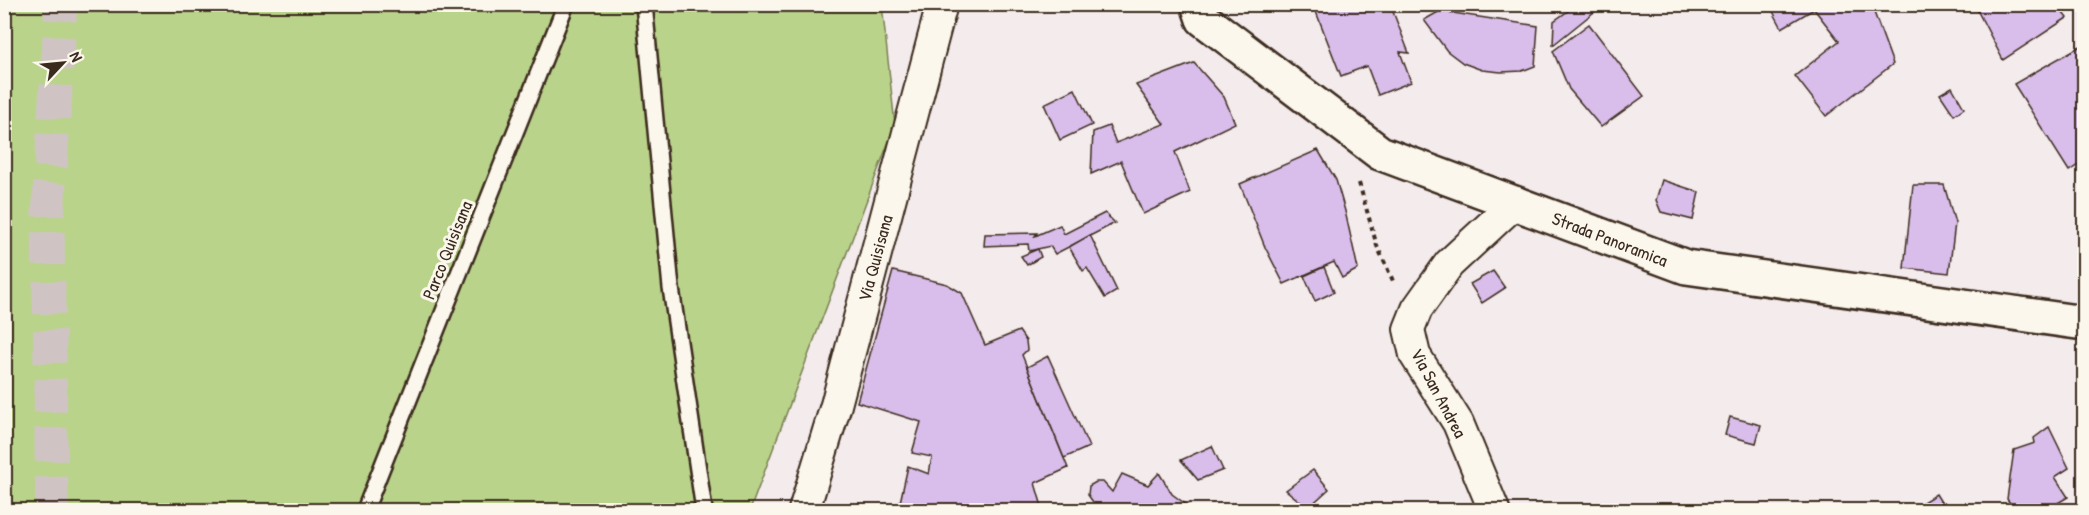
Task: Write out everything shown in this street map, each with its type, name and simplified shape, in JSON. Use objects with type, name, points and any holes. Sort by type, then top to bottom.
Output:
[{"type":"main road","name":"Strada Panoramica","points":[[1198,4],[1203,19],[1380,153],[1686,267],[2085,323]]},
{"type":"street","name":"Via Quisisana","points":[[804,510],[836,405],[942,4]]},
{"type":"street","name":"Via San Andrea","points":[[1494,510],[1458,423],[1415,355],[1409,330],[1417,309],[1449,264],[1516,202]]},
{"type":"lane","name":"Parco Quisisana","points":[[365,510],[566,4]]},
{"type":"lane","points":[[644,4],[671,288],[704,510]]},
{"type":"path","points":[[1358,180],[1377,246],[1412,321]]},
{"type":"green space","points":[[4,5],[882,5],[895,125],[750,510],[5,510]]},
{"type":"building","points":[[1313,4],[1390,4],[1409,53],[1400,52],[1411,82],[1378,95],[1367,66],[1341,76]]},
{"type":"building","points":[[1578,4],[1604,4],[1553,45],[1554,21]]},
{"type":"building","points":[[1769,4],[1871,4],[1893,64],[1826,116],[1795,76],[1839,41],[1814,9],[1782,28]]},
{"type":"building","points":[[1974,4],[2010,4],[2014,11],[2024,4],[2064,4],[2059,8],[2067,18],[2003,60]]},
{"type":"building","points":[[1440,11],[1538,26],[1535,66],[1522,71],[1501,72],[1482,70],[1463,63],[1447,51],[1424,20]]},
{"type":"building","points":[[1589,24],[1644,96],[1601,127],[1569,89],[1553,51]]},
{"type":"building","points":[[2084,44],[2084,161],[2069,171],[2014,84]]},
{"type":"building","points":[[1194,63],[1224,97],[1235,123],[1175,152],[1190,192],[1143,214],[1121,161],[1091,174],[1093,132],[1109,126],[1116,143],[1164,124],[1136,85]]},
{"type":"building","points":[[1952,87],[1964,108],[1954,115],[1940,94]]},
{"type":"building","points":[[1075,89],[1092,125],[1060,140],[1044,104]]},
{"type":"building","points":[[1318,150],[1336,180],[1358,269],[1342,278],[1334,262],[1284,284],[1265,247],[1240,184]]},
{"type":"building","points":[[1662,180],[1699,192],[1693,220],[1661,212],[1656,200]]},
{"type":"building","points":[[1913,185],[1944,185],[1955,223],[1949,273],[1904,268]]},
{"type":"building","points":[[1105,213],[1115,223],[1055,254],[1050,246],[1029,251],[1028,244],[984,246],[985,234],[1037,233],[1035,236],[1060,225],[1064,234]]},
{"type":"building","points":[[1090,235],[1117,291],[1105,298],[1087,268],[1083,271],[1069,247]]},
{"type":"building","points":[[1038,249],[1041,257],[1027,265],[1021,256]]},
{"type":"building","points":[[1324,267],[1334,292],[1315,301],[1304,276]]},
{"type":"building","points":[[893,271],[947,284],[962,293],[985,345],[1019,331],[1026,341],[1027,350],[1022,355],[1068,468],[1035,483],[1043,510],[913,510],[899,507],[908,466],[929,474],[932,457],[912,453],[921,422],[857,402]]},
{"type":"building","points":[[1493,271],[1505,288],[1482,303],[1470,284]]},
{"type":"building","points":[[1048,356],[1089,447],[1064,458],[1027,367]]},
{"type":"building","points":[[1730,417],[1761,425],[1756,443],[1725,435]]},
{"type":"building","points":[[2049,427],[2069,468],[2055,477],[2068,497],[2046,510],[2015,510],[2007,499],[2014,450],[2035,443],[2034,438]]},
{"type":"building","points":[[1212,446],[1223,470],[1198,480],[1181,460]]},
{"type":"building","points":[[1313,470],[1329,489],[1308,508],[1286,490]]},
{"type":"building","points":[[1159,473],[1172,494],[1191,508],[1189,510],[1103,510],[1105,507],[1098,509],[1088,495],[1089,486],[1096,482],[1103,482],[1112,492],[1122,474],[1148,485]]},
{"type":"building","points":[[1936,494],[1944,507],[1938,510],[1910,510]]},
{"type":"tunnel","points":[[52,510],[48,215],[61,4]]}]
